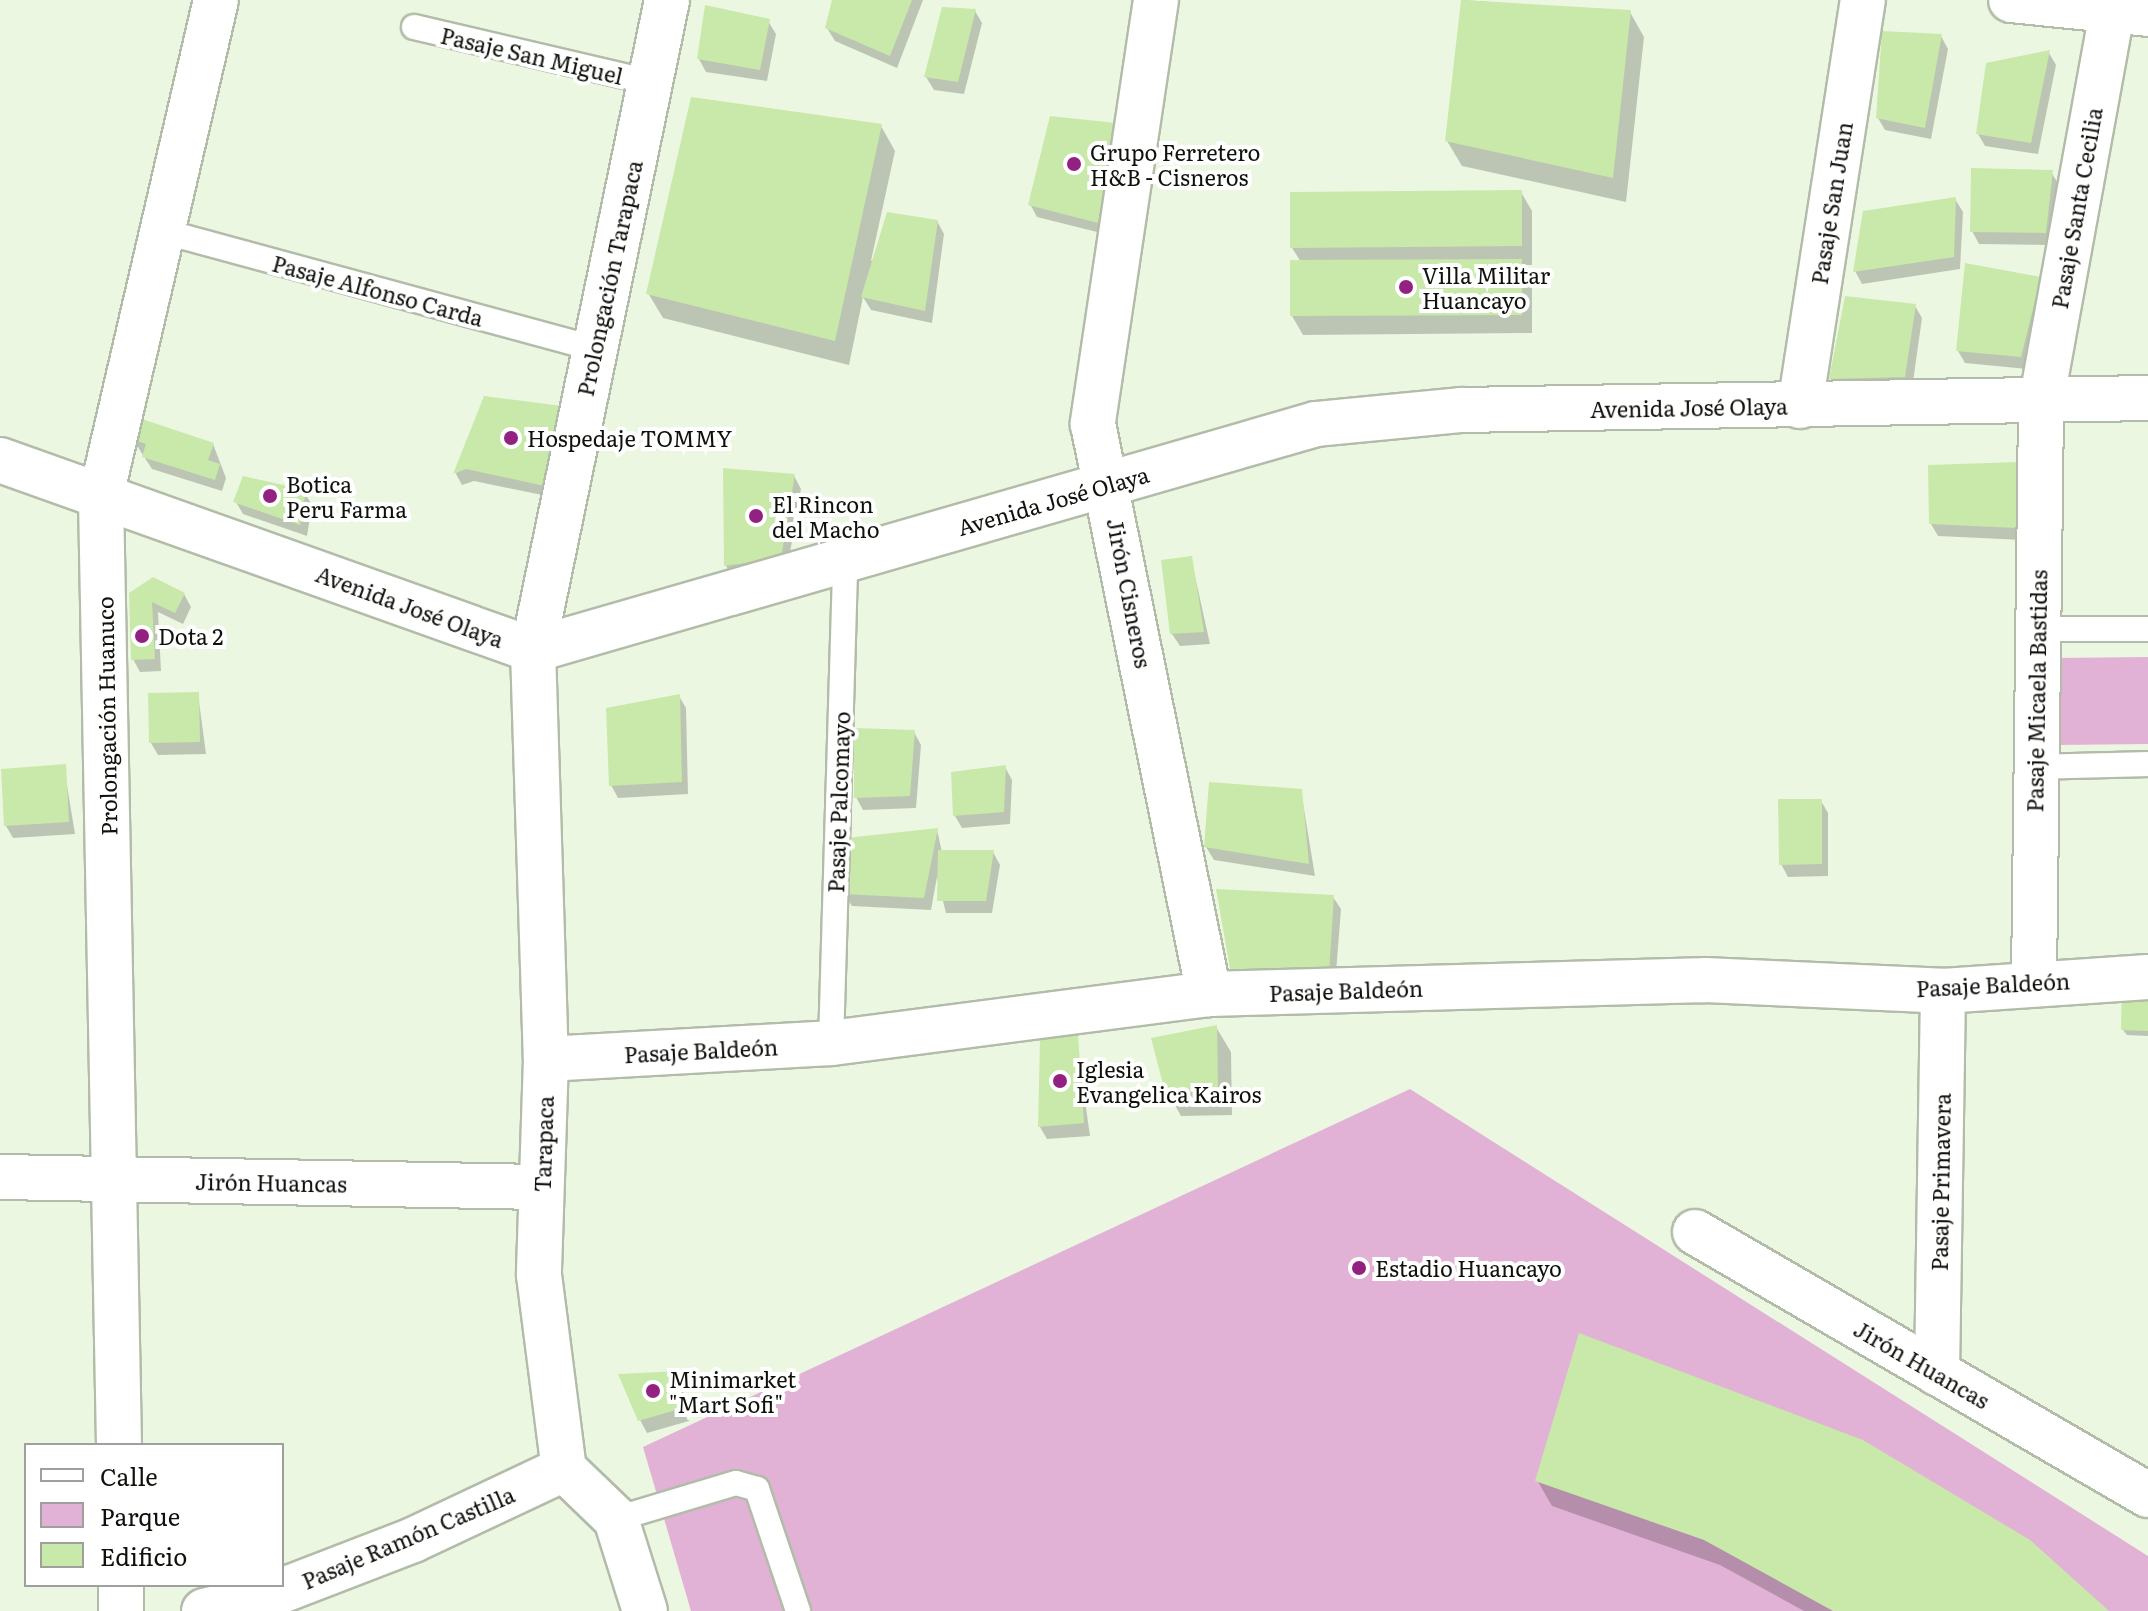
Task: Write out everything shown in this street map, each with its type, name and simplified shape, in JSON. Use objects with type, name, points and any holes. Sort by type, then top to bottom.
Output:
[{"type":"street","name":"Prolongación Huanuco","points":[[119,1443],[101,496],[216,0]]},
{"type":"street","name":"Prolongación Tarapaca","points":[[533,650],[667,0]]},
{"type":"street","name":"Jirón Cisneros","points":[[1156,0],[1093,424],[1109,484],[1209,994]]},
{"type":"street","name":"Pasaje San Juan","points":[[1800,406],[1863,0]]},
{"type":"street","points":[[2011,0],[2130,14]]},
{"type":"street","name":"Pasaje Santa Cecilia","points":[[2041,403],[2130,14]]},
{"type":"street","name":"Avenida José Olaya","points":[[0,460],[533,650],[1316,424],[1461,410],[2041,403],[2148,398]]},
{"type":"street","name":"Pasaje Micaela Bastidas","points":[[2034,980],[2034,767],[2041,403]]},
{"type":"street","name":"Tarapaca","points":[[533,650],[546,1059],[539,1275],[564,1469]]},
{"type":"street","name":"Pasaje Baldeón","points":[[546,1059],[831,1043],[1209,994],[1705,980],[1943,991],[2034,980],[2148,977]]},
{"type":"street","name":"Pasaje Primavera","points":[[1937,1373],[1943,991]]},
{"type":"street","name":"Jirón Huancas","points":[[0,1177],[541,1187]]},
{"type":"street","name":"Jirón Huancas","points":[[1695,1232],[2148,1495]]},
{"type":"street","points":[[564,1469],[616,1519],[645,1611]]},
{"type":"street","name":"Pasaje Ramón Castilla","points":[[204,1611],[268,1596],[413,1540],[564,1469]]},
{"type":"street","points":[[121,1587],[121,1611]]},
{"type":"lane","name":"Pasaje San Miguel","points":[[414,27],[650,82]]},
{"type":"lane","name":"Pasaje Alfonso Carda","points":[[162,231],[595,349]]},
{"type":"lane","name":"Pasaje Palcomayo","points":[[831,1043],[845,560]]},
{"type":"lane","points":[[2036,629],[2148,629]]},
{"type":"lane","points":[[2034,767],[2148,764]]},
{"type":"lane","points":[[616,1519],[736,1483],[757,1489],[798,1611]]},
{"type":"green space","points":[[2148,657],[2148,744],[2056,745],[2055,658]]},
{"type":"green space","name":"Estadio Huancayo","points":[[1410,1089],[2148,1556],[2148,1611],[691,1611],[643,1447]]},
{"type":"building","points":[[832,0],[912,0],[890,56],[825,28]]},
{"type":"building","points":[[1461,0],[1631,10],[1613,178],[1445,141]]},
{"type":"building","points":[[705,5],[770,19],[760,70],[697,59]]},
{"type":"building","points":[[942,7],[976,9],[958,82],[924,77]]},
{"type":"building","points":[[1882,31],[1942,34],[1925,128],[1876,118]]},
{"type":"building","points":[[2050,50],[2031,143],[1976,134],[1986,63]]},
{"type":"building","points":[[691,97],[882,124],[835,341],[646,294]]},
{"type":"building","name":"Grupo Ferretero H&B - Cisneros","points":[[1050,116],[1116,123],[1102,224],[1028,205]]},
{"type":"building","points":[[1971,168],[2053,170],[2046,233],[1970,232]]},
{"type":"building","name":"Villa Militar Huancayo","points":[[1522,190],[1522,246],[1290,248],[1290,192]]},
{"type":"building","points":[[1956,197],[1954,257],[1853,272],[1863,211]]},
{"type":"building","points":[[887,212],[938,220],[925,311],[861,297]]},
{"type":"building","name":"Villa Militar Huancayo","points":[[1522,259],[1522,315],[1290,316],[1290,260]]},
{"type":"building","points":[[1965,263],[2041,277],[2021,357],[1956,351]]},
{"type":"building","points":[[1845,296],[1916,304],[1905,377],[1829,379]]},
{"type":"building","name":"Hospedaje TOMMY","points":[[484,396],[561,406],[545,486],[466,469],[453,474]]},
{"type":"building","points":[[136,417],[214,443],[208,460],[220,464],[215,480],[142,457],[146,444],[129,438]]},
{"type":"building","points":[[2019,462],[2017,528],[1929,524],[1928,465]]},
{"type":"building","name":"El Rincon del Macho","points":[[723,468],[795,474],[781,558],[724,566]]},
{"type":"building","name":"Botica Peru Farma","points":[[243,476],[306,490],[300,525],[233,502]]},
{"type":"building","points":[[1192,556],[1204,632],[1170,634],[1161,560]]},
{"type":"building","name":"Dota 2","points":[[153,577],[185,593],[175,613],[152,602],[155,659],[131,660],[129,593]]},
{"type":"building","points":[[199,692],[200,742],[149,743],[148,693]]},
{"type":"building","points":[[680,694],[682,782],[609,786],[606,708]]},
{"type":"building","points":[[854,728],[915,730],[910,796],[854,798]]},
{"type":"building","points":[[66,764],[69,822],[4,826],[1,769]]},
{"type":"building","points":[[1006,765],[1004,812],[953,816],[951,772]]},
{"type":"building","points":[[1209,782],[1302,789],[1309,864],[1204,847]]},
{"type":"building","points":[[1778,799],[1822,799],[1822,864],[1779,865]]},
{"type":"building","points":[[938,828],[924,898],[842,894],[846,838]]},
{"type":"building","points":[[938,850],[994,850],[986,901],[937,901]]},
{"type":"building","points":[[1216,889],[1334,895],[1329,974],[1231,974]]},
{"type":"building","points":[[2122,978],[2148,979],[2148,1031],[2121,1030]]},
{"type":"building","points":[[1217,1025],[1218,1091],[1165,1092],[1151,1038]]},
{"type":"building","name":"Iglesia Evangelica Kairos","points":[[1078,1034],[1084,1123],[1038,1127],[1040,1039]]},
{"type":"building","points":[[1579,1333],[1863,1440],[2030,1540],[2109,1611],[1833,1611],[1704,1540],[1535,1481]]},
{"type":"building","name":"Minimarket \"Mart Sofi\"","points":[[680,1371],[683,1408],[638,1421],[618,1374]]},
{"type":"place","name":"Grupo Ferretero H&B - Cisneros","points":[[1074,164]]},
{"type":"place","name":"Villa Militar Huancayo","points":[[1406,287]]},
{"type":"place","name":"Hospedaje TOMMY","points":[[511,438]]},
{"type":"place","name":"Botica Peru Farma","points":[[270,496]]},
{"type":"place","name":"El Rincon del Macho","points":[[756,516]]},
{"type":"place","name":"Dota 2","points":[[142,636]]},
{"type":"place","name":"Iglesia Evangelica Kairos","points":[[1060,1081]]},
{"type":"place","name":"Estadio Huancayo","points":[[1359,1268]]},
{"type":"place","name":"Minimarket \"Mart Sofi\"","points":[[653,1391]]}]
